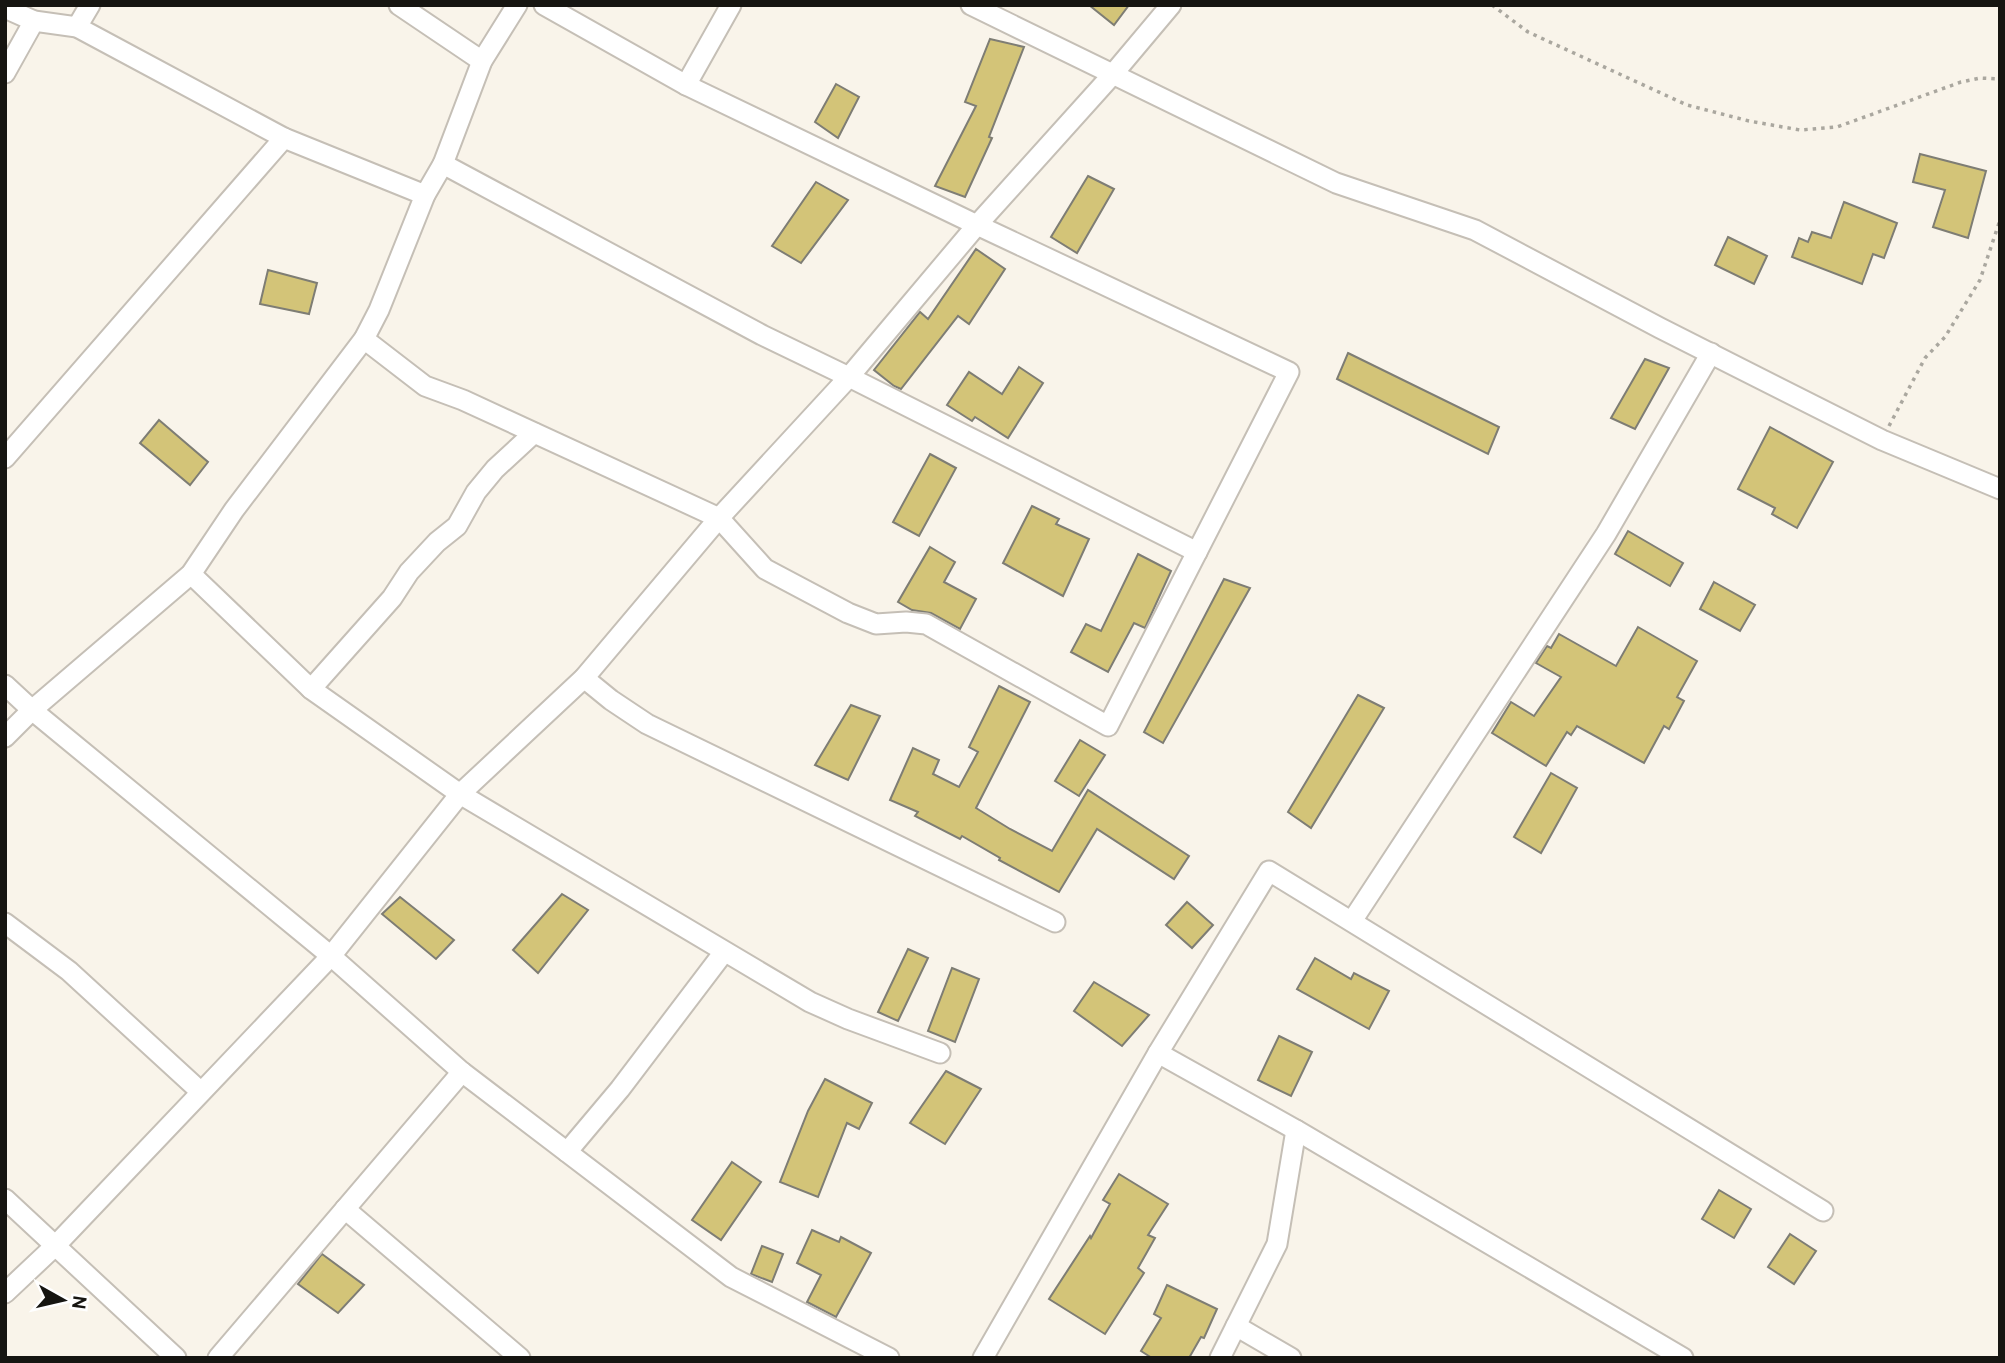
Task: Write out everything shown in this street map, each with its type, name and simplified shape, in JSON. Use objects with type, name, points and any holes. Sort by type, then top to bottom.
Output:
[{"type":"street","points":[[77,27],[90,5]]},
{"type":"street","points":[[400,5],[482,61]]},
{"type":"street","points":[[5,737],[191,574],[234,510],[365,339],[425,195],[443,164],[482,61],[517,5]]},
{"type":"street","points":[[365,339],[425,386],[719,518],[765,569],[848,613],[876,624],[906,622],[926,625],[1108,726],[1289,372],[686,85],[544,5]]},
{"type":"street","points":[[686,85],[731,5]]},
{"type":"street","points":[[971,5],[1336,183],[1475,230],[1882,440],[2000,489]]},
{"type":"street","points":[[5,1293],[56,1245],[331,956],[460,794],[584,678],[719,518],[849,377],[977,225],[1113,74],[1171,5]]},
{"type":"street","points":[[5,8],[34,22],[77,27],[284,138],[425,195]]},
{"type":"street","points":[[5,73],[34,22]]},
{"type":"street","points":[[5,458],[284,138]]},
{"type":"street","points":[[443,164],[762,335],[1197,552]]},
{"type":"street","points":[[1352,922],[1605,534],[1711,353]]},
{"type":"street","points":[[312,689],[392,598],[409,572],[436,542],[457,526],[476,492],[495,469],[534,433]]},
{"type":"street","points":[[191,574],[312,689],[460,794],[819,1006],[940,1053]]},
{"type":"street","points":[[584,678],[611,700],[648,724],[1055,922]]},
{"type":"street","points":[[5,685],[331,956],[462,1072],[731,1277],[889,1358]]},
{"type":"street","points":[[983,1358],[1158,1053],[1269,871],[1823,1211]]},
{"type":"street","points":[[5,923],[69,971],[201,1092]]},
{"type":"street","points":[[567,1152],[620,1089],[724,952]]},
{"type":"street","points":[[1158,1053],[1296,1130],[1683,1358]]},
{"type":"street","points":[[219,1358],[462,1072]]},
{"type":"street","points":[[1220,1358],[1277,1244],[1296,1130]]},
{"type":"street","points":[[5,1199],[176,1358]]},
{"type":"street","points":[[345,1209],[520,1358]]},
{"type":"street","points":[[1236,1325],[1291,1358]]},
{"type":"path","points":[[1492,5],[1528,32],[1687,105],[1749,121],[1800,130],[1836,127],[1961,82],[1980,78],[2000,79]]},
{"type":"path","points":[[1882,440],[1925,358],[1945,337],[1962,313],[1980,280],[2000,220]]},
{"type":"building","points":[[1089,5],[1129,5],[1114,25]]},
{"type":"building","points":[[990,39],[1024,47],[989,137],[992,138],[965,197],[935,186],[976,106],[965,102]]},
{"type":"building","points":[[836,84],[859,97],[838,138],[815,122]]},
{"type":"building","points":[[1920,154],[1986,171],[1968,238],[1933,227],[1945,190],[1913,182]]},
{"type":"building","points":[[1088,176],[1114,189],[1077,253],[1051,237]]},
{"type":"building","points":[[816,182],[848,200],[801,263],[772,246]]},
{"type":"building","points":[[1844,202],[1897,223],[1884,258],[1873,254],[1862,284],[1792,257],[1799,238],[1808,242],[1812,232],[1831,238]]},
{"type":"building","points":[[1728,237],[1767,256],[1754,284],[1715,265]]},
{"type":"building","points":[[976,249],[1005,269],[969,324],[958,316],[901,389],[894,386],[874,370],[920,312],[928,319]]},
{"type":"building","points":[[268,270],[317,283],[309,314],[260,304]]},
{"type":"building","points":[[1348,353],[1499,427],[1488,454],[1337,379]]},
{"type":"building","points":[[1645,359],[1669,368],[1635,429],[1611,418]]},
{"type":"building","points":[[1019,367],[1043,383],[1008,438],[975,417],[972,421],[947,405],[969,372],[1002,394]]},
{"type":"building","points":[[159,420],[208,462],[190,485],[140,443]]},
{"type":"building","points":[[1770,427],[1833,462],[1797,528],[1772,514],[1775,508],[1738,489]]},
{"type":"building","points":[[930,454],[956,468],[919,536],[893,522]]},
{"type":"building","points":[[1032,506],[1059,519],[1056,524],[1089,539],[1063,596],[1003,563]]},
{"type":"building","points":[[1628,531],[1683,563],[1670,586],[1615,554]]},
{"type":"building","points":[[930,547],[955,562],[944,582],[976,599],[960,629],[931,613],[912,610],[898,602]]},
{"type":"building","points":[[1138,554],[1171,571],[1145,628],[1134,623],[1108,672],[1071,652],[1086,624],[1101,631]]},
{"type":"building","points":[[1224,579],[1250,588],[1163,743],[1144,732]]},
{"type":"building","points":[[1714,582],[1755,605],[1740,631],[1700,609]]},
{"type":"building","points":[[1638,627],[1697,661],[1677,697],[1684,701],[1669,729],[1664,726],[1644,763],[1577,726],[1571,735],[1567,732],[1546,766],[1492,733],[1511,702],[1534,716],[1561,677],[1536,663],[1547,646],[1551,648],[1559,634],[1616,666]]},
{"type":"building","points":[[999,686],[1030,702],[976,808],[1052,851],[1088,790],[1189,856],[1174,879],[1097,829],[1059,892],[999,860],[1000,858],[962,836],[960,839],[915,816],[918,812],[890,800],[913,748],[939,760],[933,774],[959,787],[978,752],[969,747]]},
{"type":"building","points":[[1358,695],[1384,708],[1311,828],[1288,812]]},
{"type":"building","points":[[851,705],[880,716],[848,780],[815,765]]},
{"type":"building","points":[[1080,740],[1105,755],[1079,796],[1055,781]]},
{"type":"building","points":[[1551,773],[1577,788],[1541,853],[1514,837]]},
{"type":"building","points":[[562,894],[588,910],[538,973],[513,950]]},
{"type":"building","points":[[400,897],[454,940],[436,959],[382,914]]},
{"type":"building","points":[[1187,902],[1213,925],[1192,948],[1166,925]]},
{"type":"building","points":[[908,949],[928,958],[898,1021],[878,1012]]},
{"type":"building","points":[[1315,958],[1351,979],[1354,973],[1389,991],[1369,1029],[1297,989]]},
{"type":"building","points":[[952,968],[979,979],[955,1042],[928,1031]]},
{"type":"building","points":[[1094,982],[1149,1015],[1122,1046],[1074,1011]]},
{"type":"building","points":[[1279,1036],[1312,1052],[1291,1096],[1258,1080]]},
{"type":"building","points":[[946,1071],[981,1089],[945,1144],[910,1123]]},
{"type":"building","points":[[825,1079],[872,1103],[859,1129],[847,1123],[818,1197],[780,1182],[808,1111]]},
{"type":"building","points":[[732,1162],[761,1182],[721,1240],[692,1220]]},
{"type":"building","points":[[1119,1174],[1168,1204],[1148,1235],[1155,1238],[1138,1268],[1144,1273],[1105,1334],[1049,1299],[1090,1236],[1091,1238],[1110,1204],[1103,1200]]},
{"type":"building","points":[[1719,1190],[1751,1209],[1734,1238],[1702,1219]]},
{"type":"building","points":[[812,1230],[839,1242],[841,1237],[871,1253],[836,1317],[807,1302],[821,1275],[797,1263]]},
{"type":"building","points":[[1790,1234],[1816,1251],[1794,1284],[1768,1267]]},
{"type":"building","points":[[762,1246],[783,1254],[772,1282],[751,1274]]},
{"type":"building","points":[[322,1254],[364,1285],[338,1313],[298,1284]]},
{"type":"building","points":[[1167,1285],[1217,1309],[1204,1338],[1201,1337],[1189,1358],[1152,1358],[1141,1351],[1161,1318],[1154,1314]]}]
